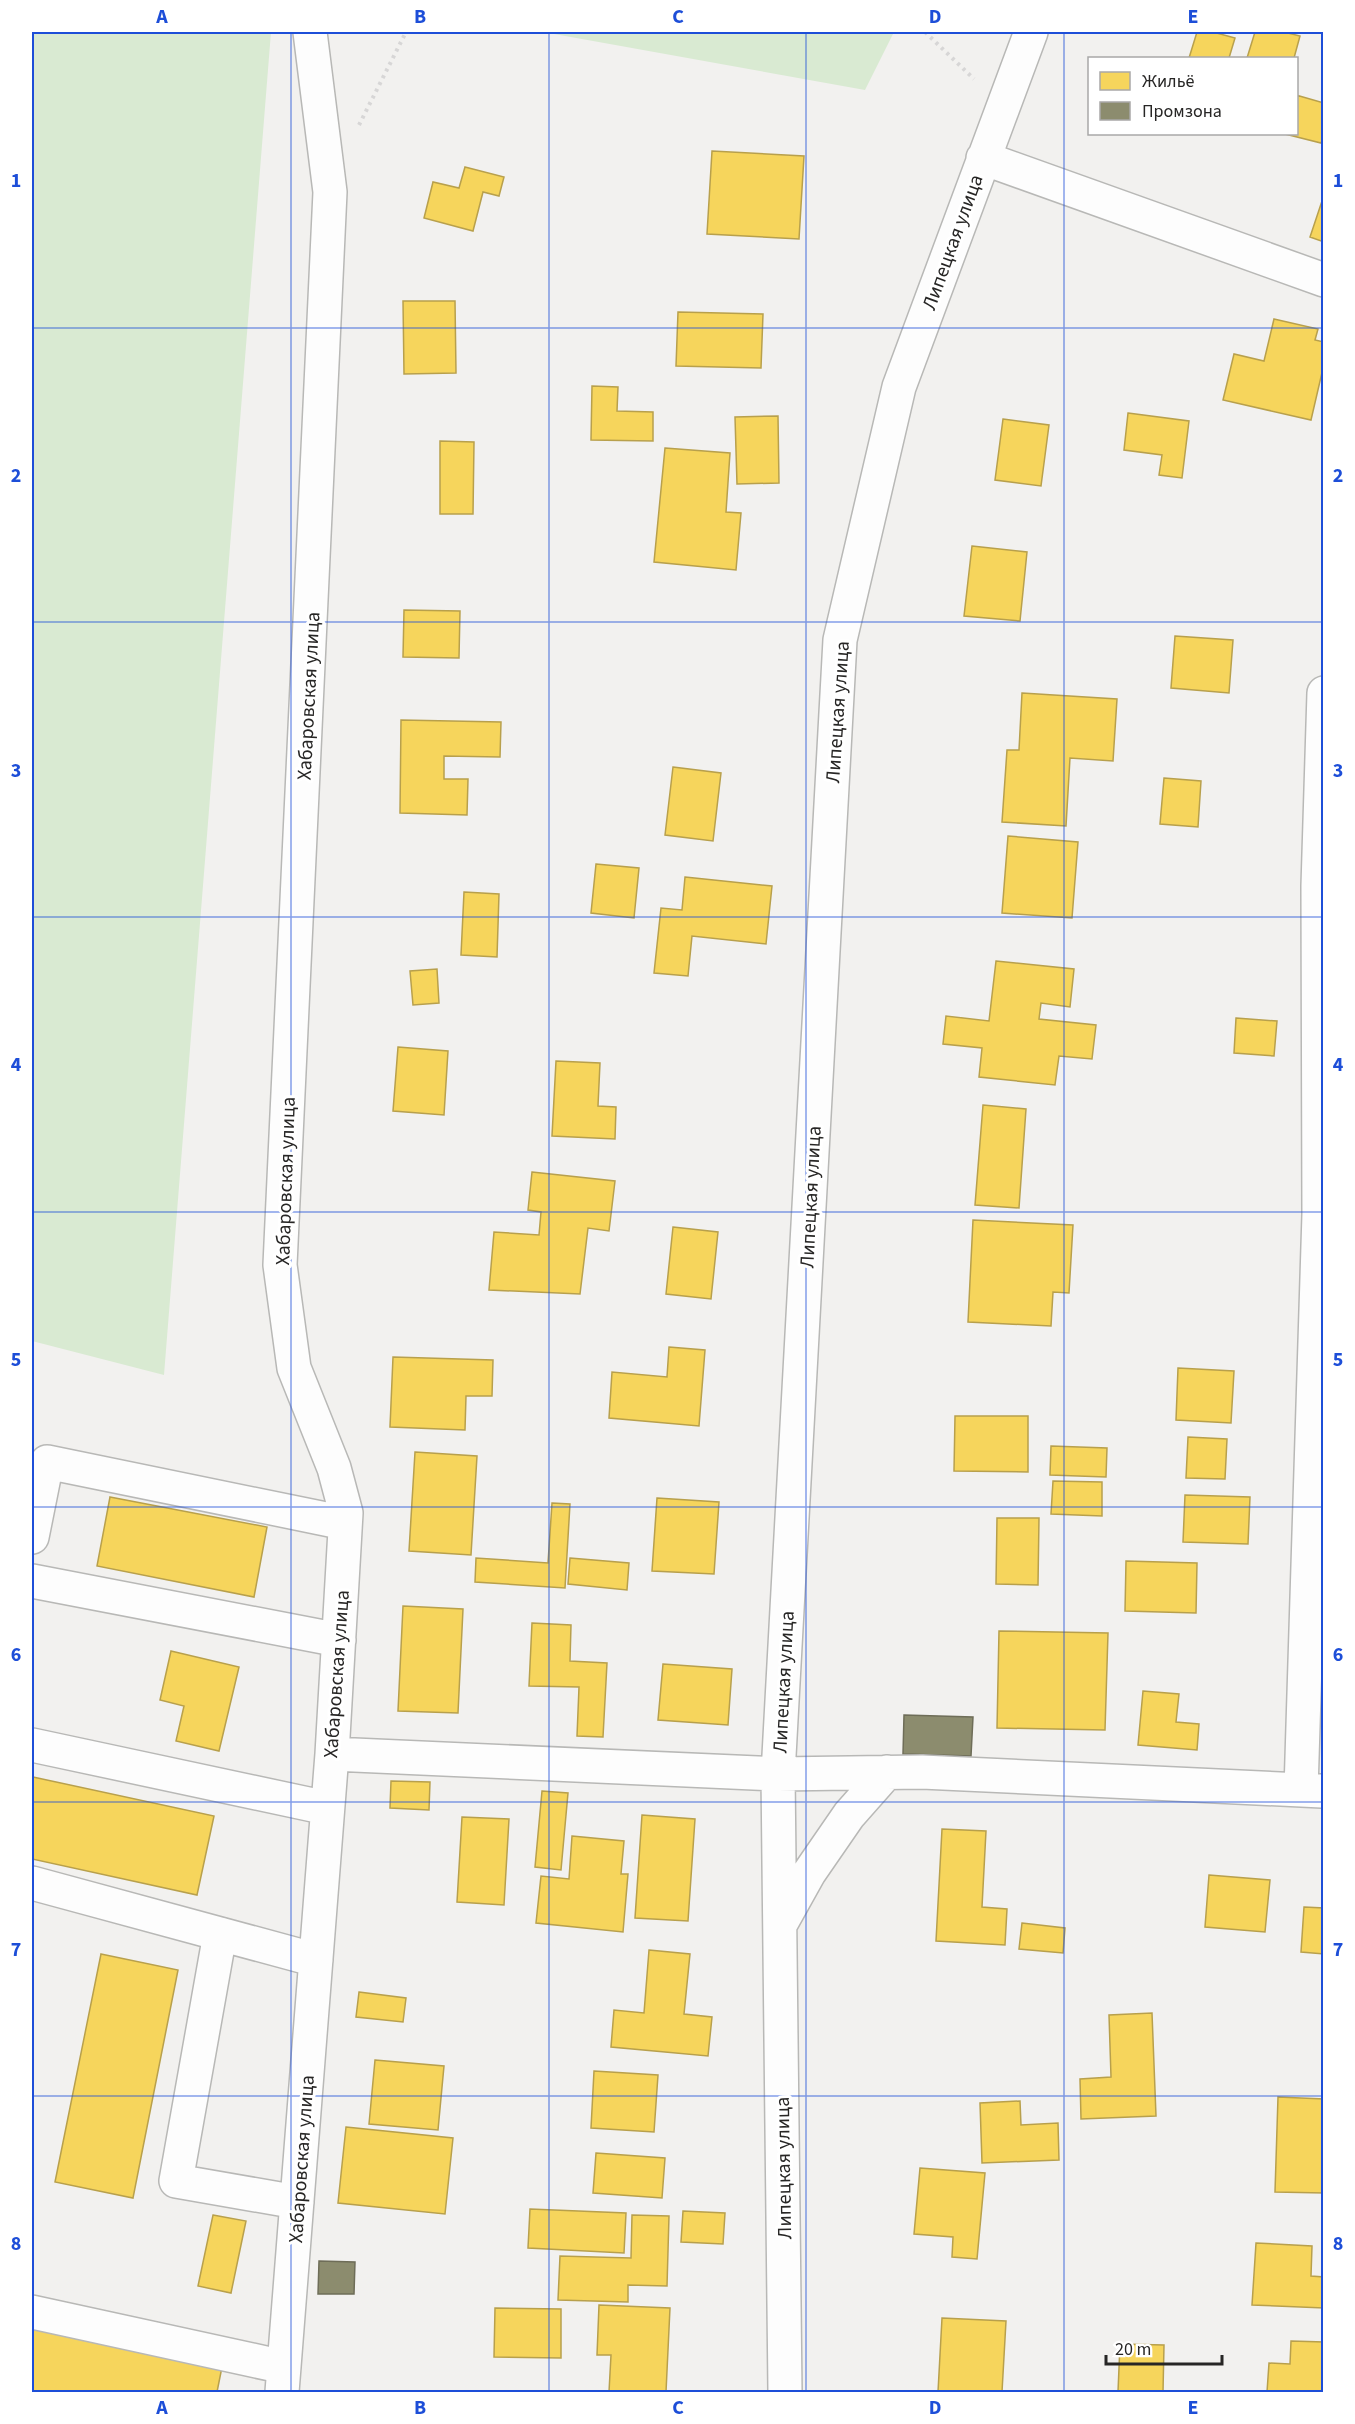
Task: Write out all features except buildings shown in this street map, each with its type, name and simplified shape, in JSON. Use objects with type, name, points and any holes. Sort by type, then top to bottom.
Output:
[{"type":"street","name":"Хабаровская улица","points":[[283,2380],[332,1754],[346,1514],[334,1468],[294,1368],[280,1265],[330,192],[310,32]]},
{"type":"street","name":"Липецкая улица","points":[[785,2392],[778,1774],[840,640],[899,387],[1031,32]]},
{"type":"street","points":[[983,158],[1323,280]]},
{"type":"street","points":[[332,1754],[778,1774],[934,1772],[1312,1790],[1319,1214],[1318,886],[1323,693]]},
{"type":"street","points":[[32,1536],[47,1462],[345,1523]]},
{"type":"street","points":[[32,1581],[339,1640]]},
{"type":"street","points":[[32,1745],[327,1809]]},
{"type":"street","points":[[780,1926],[809,1873],[849,1815],[887,1772]]},
{"type":"street","points":[[32,1883],[316,1960]]},
{"type":"street","points":[[220,1934],[176,2181],[297,2202]]},
{"type":"street","points":[[32,2312],[283,2380]]},
{"type":"path","points":[[354,135],[406,32]]},
{"type":"path","points":[[925,32],[1003,107]]},
{"type":"green space","points":[[32,32],[271,32],[164,1375],[32,1341]]},
{"type":"green space","points":[[543,32],[894,32],[865,90]]}]
